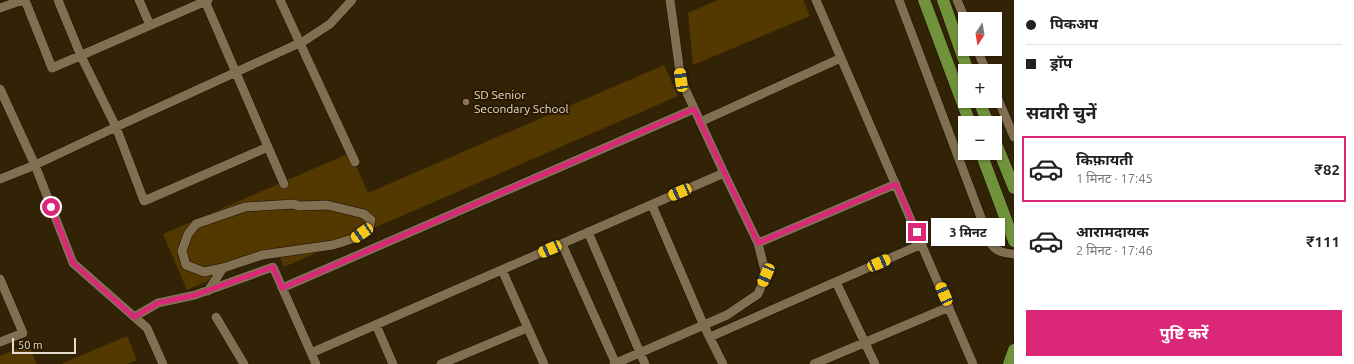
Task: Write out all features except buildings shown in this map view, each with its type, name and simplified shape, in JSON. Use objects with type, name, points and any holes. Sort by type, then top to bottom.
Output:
[{"type":"main road","points":[[924,0],[967,116]]},
{"type":"main road","points":[[943,0],[966,64]]},
{"type":"main road","points":[[1002,158],[1014,188]]},
{"type":"main road","points":[[984,160],[1014,241]]},
{"type":"main road","points":[[1009,364],[1014,350]]},
{"type":"street","points":[[0,8],[24,0],[52,68],[207,1],[284,184]]},
{"type":"street","points":[[58,0],[81,56],[116,127],[144,202],[268,147]]},
{"type":"street","points":[[139,0],[150,25]]},
{"type":"street","points":[[280,0],[301,42],[355,162]]},
{"type":"street","points":[[0,179],[35,165],[301,42],[330,24],[352,0]]},
{"type":"street","points":[[562,244],[615,364],[727,315],[758,294],[766,275],[758,243],[681,80],[670,0]]},
{"type":"street","points":[[816,0],[973,364]]},
{"type":"street","points":[[899,0],[991,244],[999,251],[1014,254]]},
{"type":"street","points":[[957,0],[962,12]]},
{"type":"street","points":[[700,122],[842,58]]},
{"type":"street","points":[[0,89],[35,165],[73,263],[147,328],[163,364]]},
{"type":"street","points":[[1002,108],[1014,137]]},
{"type":"street","points":[[282,288],[694,109]]},
{"type":"street","points":[[311,353],[724,173]]},
{"type":"street","points":[[758,243],[896,184]]},
{"type":"street","points":[[208,291],[223,268],[262,255],[333,245],[355,238],[369,228],[371,220],[364,214],[327,205],[299,206],[294,204],[245,207],[196,224],[188,234],[182,251],[186,265],[204,272],[223,268]]},
{"type":"street","points":[[652,204],[704,326],[723,364]]},
{"type":"street","points":[[588,232],[645,364]]},
{"type":"street","points":[[710,337],[922,244]]},
{"type":"street","points":[[134,317],[158,303],[208,291],[273,267],[316,364]]},
{"type":"street","points":[[502,270],[544,364]]},
{"type":"street","points":[[0,279],[23,333],[0,342]]},
{"type":"street","points":[[836,282],[875,364]]},
{"type":"street","points":[[814,364],[949,307]]},
{"type":"street","points":[[216,317],[244,364]]},
{"type":"street","points":[[376,325],[393,364]]},
{"type":"street","points":[[441,364],[527,328]]},
{"type":"shaded area","points":[[718,0],[803,0],[810,16],[693,65],[688,13]]},
{"type":"shaded area","points":[[664,65],[678,96],[284,267],[277,251],[187,290],[163,234],[350,153],[368,193]]},
{"type":"shaded area","points":[[127,336],[137,360],[127,364],[61,364]]},
{"type":"shaded area","points":[[28,344],[37,364],[0,364],[0,356]]},
{"type":"place","name":"SD Senior Secondary School","points":[[466,102]]},
{"type":"route","points":[[51,207],[73,263],[134,317],[158,303],[195,295],[273,267],[282,288],[694,109],[758,243],[896,184],[917,232]]}]
